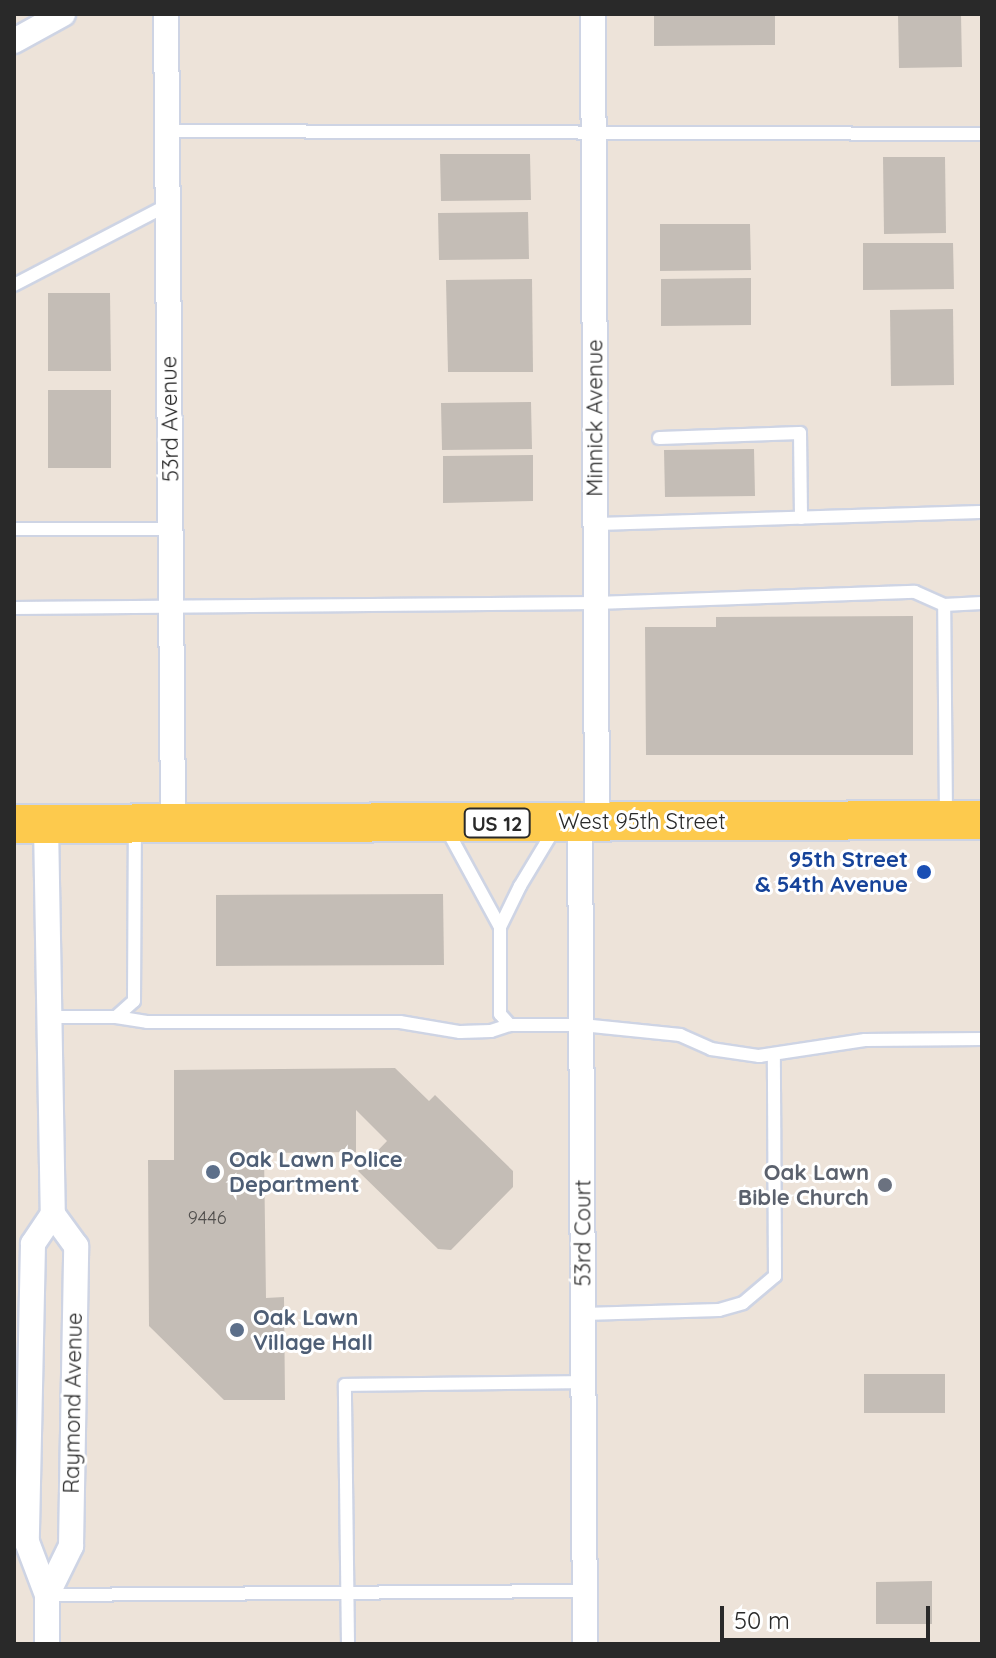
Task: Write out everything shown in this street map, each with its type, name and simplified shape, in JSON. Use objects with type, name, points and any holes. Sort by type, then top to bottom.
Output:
[{"type":"main road","name":"West 95th Street","points":[[30,824],[964,820]]},
{"type":"street","points":[[14,41],[63,14]]},
{"type":"street","name":"53rd Avenue","points":[[166,14],[173,824]]},
{"type":"street","name":"Minnick Avenue","points":[[579,822],[596,603],[593,14]]},
{"type":"street","name":"53rd Court","points":[[579,822],[585,1644]]},
{"type":"street","points":[[30,824],[50,1017],[53,1214]]},
{"type":"street","name":"Raymond Avenue","points":[[47,1595],[71,1546],[76,1246],[53,1214],[33,1244],[27,1527],[27,1542],[47,1595],[47,1644]]},
{"type":"lane","points":[[167,131],[982,134]]},
{"type":"lane","points":[[14,285],[168,205]]},
{"type":"lane","points":[[659,438],[800,433],[801,518]]},
{"type":"lane","points":[[596,524],[982,512]]},
{"type":"lane","points":[[14,529],[171,529]]},
{"type":"lane","points":[[14,608],[596,603],[915,592],[944,605],[982,603]]},
{"type":"lane","points":[[944,605],[945,736],[964,820]]},
{"type":"lane","points":[[510,1025],[500,1014],[500,927],[520,886],[579,822]]},
{"type":"lane","points":[[443,823],[500,927]]},
{"type":"lane","points":[[116,1017],[134,1001],[135,824]]},
{"type":"lane","points":[[50,1017],[116,1017],[147,1022],[400,1022],[460,1032],[491,1031],[510,1025],[582,1025],[680,1035],[711,1049],[759,1056],[865,1040],[982,1039]]},
{"type":"lane","points":[[584,1314],[719,1310],[743,1303],[762,1291],[775,1276],[774,1054]]},
{"type":"lane","points":[[348,1644],[345,1385],[584,1382]]},
{"type":"lane","points":[[47,1595],[585,1591]]},
{"type":"building","points":[[654,14],[775,14],[775,45],[654,46]]},
{"type":"building","points":[[898,14],[961,14],[962,67],[899,68]]},
{"type":"building","points":[[440,154],[530,154],[531,200],[441,201]]},
{"type":"building","points":[[883,157],[945,157],[946,233],[884,234]]},
{"type":"building","points":[[528,212],[529,259],[439,260],[438,213]]},
{"type":"building","points":[[660,224],[750,224],[751,270],[660,271]]},
{"type":"building","points":[[863,243],[953,243],[954,289],[863,290]]},
{"type":"building","points":[[751,278],[751,325],[661,326],[661,279]]},
{"type":"building","points":[[532,279],[533,372],[448,372],[446,280]]},
{"type":"building","points":[[48,293],[110,293],[111,371],[48,371]]},
{"type":"building","points":[[953,309],[954,385],[891,386],[890,310]]},
{"type":"building","points":[[48,390],[111,390],[111,468],[48,468]]},
{"type":"building","points":[[531,402],[532,449],[442,450],[441,403]]},
{"type":"building","points":[[754,449],[755,496],[665,497],[664,450]]},
{"type":"building","points":[[533,455],[533,501],[443,503],[443,456]]},
{"type":"building","points":[[913,616],[913,755],[646,755],[645,627],[716,627],[716,617]]},
{"type":"building","points":[[443,894],[444,965],[216,966],[216,895]]},
{"type":"building","points":[[395,1068],[429,1101],[435,1095],[513,1171],[513,1187],[451,1250],[438,1249],[358,1171],[387,1141],[356,1110],[356,1152],[264,1153],[266,1298],[284,1297],[285,1400],[224,1400],[149,1326],[148,1160],[174,1160],[174,1070]]},
{"type":"building","points":[[864,1374],[945,1374],[945,1413],[864,1413]]},
{"type":"building","points":[[932,1581],[932,1624],[876,1624],[876,1582]]},
{"type":"place","name":"95th Street & 54th Avenue","points":[[924,872]]},
{"type":"place","name":"Oak Lawn Police Department","points":[[213,1172]]},
{"type":"place","name":"Oak Lawn Bible Church","points":[[885,1185]]},
{"type":"place","name":"Oak Lawn Village Hall","points":[[237,1330]]}]
